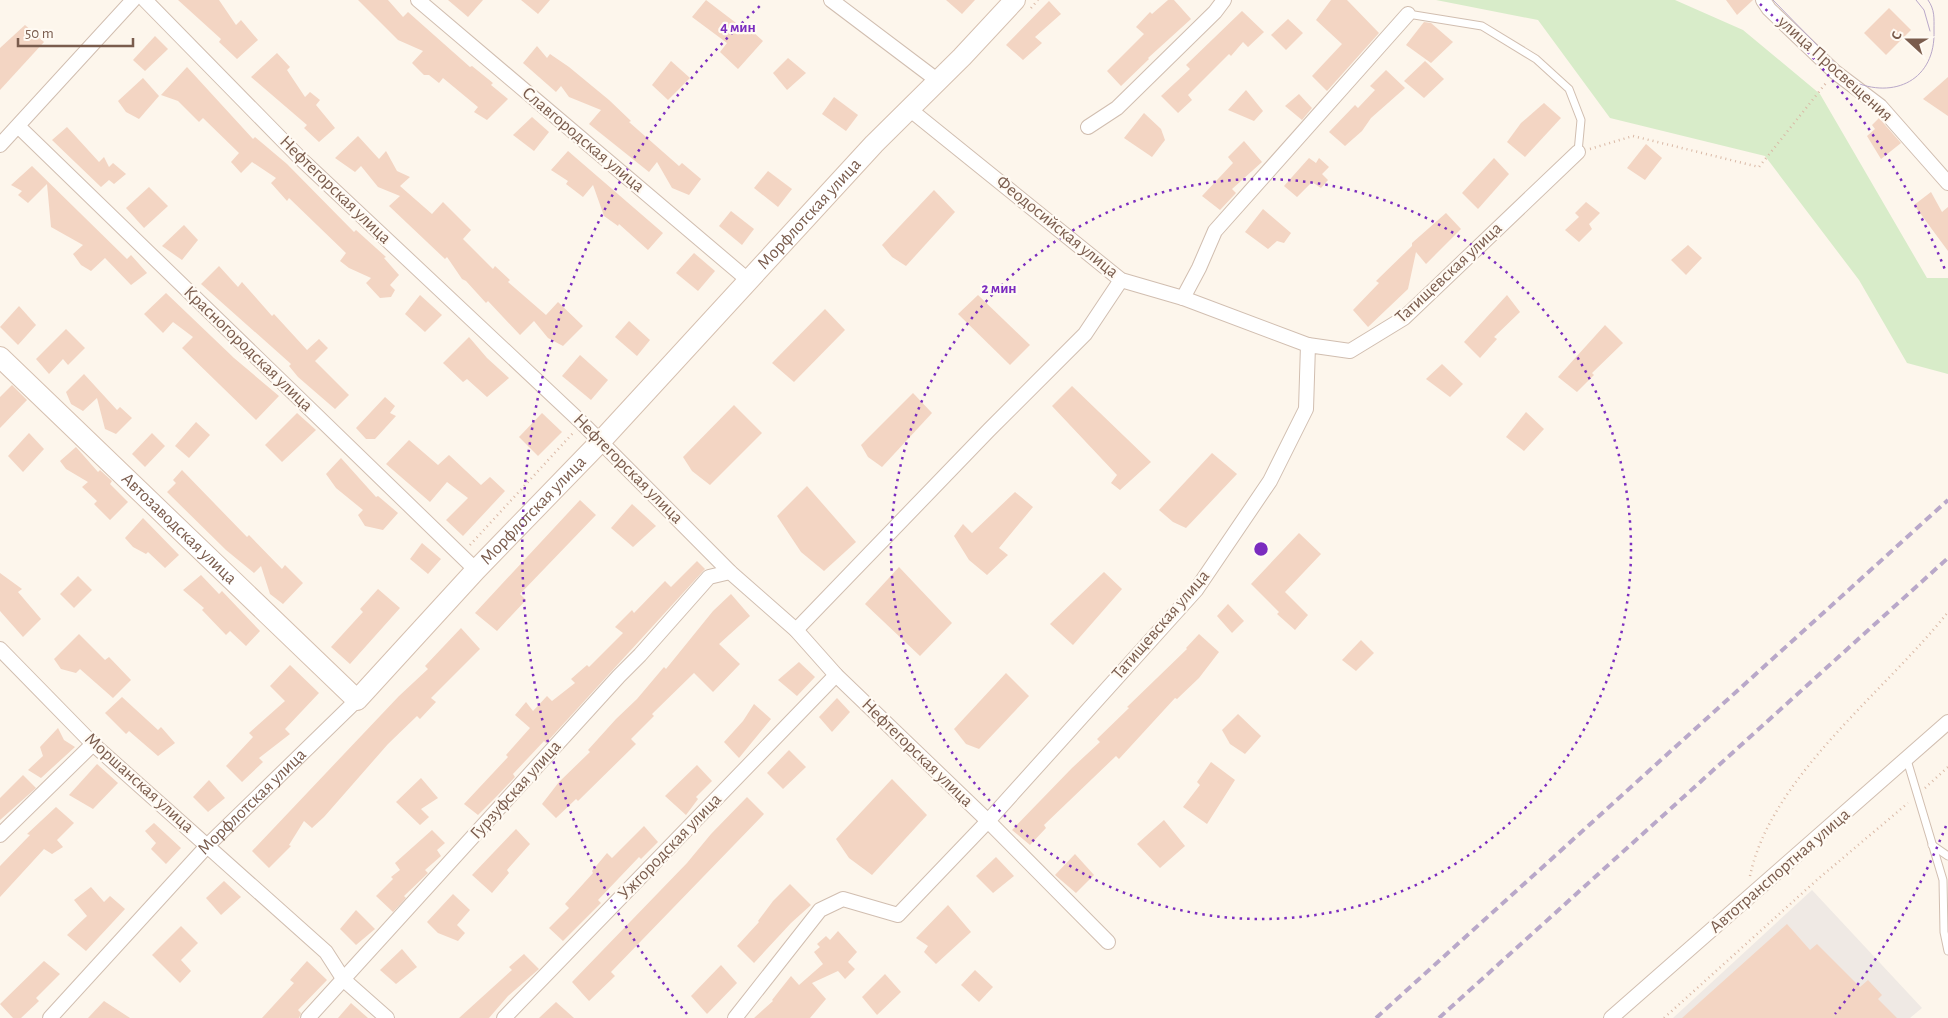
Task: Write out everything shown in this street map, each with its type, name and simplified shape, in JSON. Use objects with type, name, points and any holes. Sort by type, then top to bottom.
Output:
[{"type":"street","points":[[0,146],[133,0]]},
{"type":"street","name":"Нефтегорская улица","points":[[145,0],[301,159],[601,441],[730,572],[796,630],[836,675],[988,821],[1108,942]]},
{"type":"street","name":"Славгородская улица","points":[[418,0],[748,280]]},
{"type":"street","points":[[831,0],[938,80]]},
{"type":"street","name":"Морфлотская улица","points":[[50,1018],[208,845],[357,700],[476,570],[601,441],[908,108],[938,80],[1015,0]]},
{"type":"street","points":[[1088,127],[1117,108],[1215,12],[1224,0]]},
{"type":"street","name":"улица Просвещения","points":[[1763,0],[1769,9],[1835,72],[1880,106],[1943,168],[1948,184]]},
{"type":"street","points":[[1183,298],[1199,268],[1215,231],[1408,14]]},
{"type":"street","name":"Феодосийская улица","points":[[908,108],[1121,280],[1183,298],[1308,345]]},
{"type":"street","name":"Красногородская улица","points":[[19,127],[476,570]]},
{"type":"street","name":"Татищевская улица","points":[[735,1018],[820,910],[843,899],[898,915],[988,821],[1196,590],[1270,481],[1306,409],[1308,345],[1350,352],[1404,318],[1578,152]]},
{"type":"street","points":[[796,630],[989,430],[1085,334],[1121,280]]},
{"type":"street","name":"Автозаводская улица","points":[[0,357],[357,700]]},
{"type":"street","name":"Гурзуфская улица","points":[[308,1018],[709,577],[730,572]]},
{"type":"street","name":"Моршанская улица","points":[[0,649],[93,744],[326,952],[344,980],[387,1018]]},
{"type":"street","name":"Ужгородская улица","points":[[504,1018],[836,675]]},
{"type":"street","name":"Автотранспортная улица","points":[[1611,1018],[1948,722]]},
{"type":"street","points":[[0,835],[93,744]]},
{"type":"lane","points":[[1408,14],[1482,26],[1536,59],[1569,89],[1580,120],[1578,152]]},
{"type":"lane","points":[[1907,760],[1943,880],[1944,932],[1948,951]]},
{"type":"lane","points":[[1932,845],[1948,856]]},
{"type":"path","points":[[1578,152],[1633,136],[1759,167],[1835,72]]},
{"type":"path","points":[[461,556],[582,423]]},
{"type":"path","points":[[1744,902],[1754,857],[1772,819],[1801,776],[1948,612]]},
{"type":"path","name":"Автотранспортная улица","points":[[1664,1018],[1818,879],[1917,796],[1948,767]]},
{"type":"shaded area","points":[[1812,890],[1922,1008],[1910,1018],[1673,1018]]},
{"type":"green space","points":[[1436,0],[1675,0],[1743,30],[1820,94],[1927,278],[1948,278],[1948,374],[1907,363],[1859,280],[1765,156],[1610,118],[1538,20]]},
{"type":"building","points":[[178,0],[219,0],[236,25],[241,20],[258,40],[237,59],[219,42],[221,39]]},
{"type":"building","points":[[358,0],[388,0],[403,17],[408,12],[470,67],[472,66],[493,83],[491,85],[508,99],[487,120],[474,112],[478,107],[443,78],[439,83],[429,75],[424,75],[412,63],[423,51],[398,40]]},
{"type":"building","points":[[448,0],[483,0],[468,17]]},
{"type":"building","points":[[521,0],[550,0],[538,14]]},
{"type":"building","points":[[706,0],[740,26],[743,23],[763,41],[738,69],[720,52],[727,43],[692,17]]},
{"type":"building","points":[[946,0],[975,0],[962,14]]},
{"type":"building","points":[[1168,0],[1174,0],[1191,19],[1148,58],[1121,86],[1107,71],[1144,34],[1136,27],[1150,12],[1152,14]]},
{"type":"building","points":[[1331,0],[1347,0],[1379,33],[1327,91],[1312,76],[1342,44],[1316,20]]},
{"type":"building","points":[[1726,0],[1753,0],[1737,15]]},
{"type":"building","points":[[1049,1],[1061,14],[1035,37],[1042,43],[1023,60],[1006,45]]},
{"type":"building","points":[[1889,8],[1911,30],[1886,55],[1864,33]]},
{"type":"building","points":[[1242,11],[1264,32],[1248,47],[1243,42],[1231,56],[1229,54],[1188,95],[1192,100],[1178,113],[1161,96],[1190,69],[1186,65]]},
{"type":"building","points":[[1288,19],[1303,33],[1286,50],[1271,35]]},
{"type":"building","points":[[1424,22],[1431,23],[1453,42],[1431,63],[1406,45]]},
{"type":"building","points":[[25,25],[44,42],[0,90],[0,48]]},
{"type":"building","points":[[155,36],[168,49],[145,71],[133,60]]},
{"type":"building","points":[[537,46],[547,58],[550,54],[569,67],[609,100],[631,121],[629,122],[679,166],[682,163],[701,179],[689,195],[672,188],[657,162],[649,172],[589,124],[601,110],[569,97],[561,86],[556,92],[523,63]]},
{"type":"building","points":[[277,53],[290,67],[287,70],[305,97],[310,92],[320,100],[316,105],[335,128],[319,142],[304,128],[307,125],[251,77]]},
{"type":"building","points":[[788,58],[806,73],[787,90],[773,73]]},
{"type":"building","points":[[671,61],[690,78],[668,100],[652,85]]},
{"type":"building","points":[[1425,61],[1444,79],[1424,98],[1404,81]]},
{"type":"building","points":[[187,67],[253,139],[255,137],[287,164],[354,232],[356,230],[386,257],[384,258],[399,275],[390,285],[395,290],[391,297],[380,298],[366,283],[371,278],[349,268],[340,261],[346,253],[289,198],[287,201],[271,183],[276,178],[252,162],[241,173],[231,162],[239,153],[203,118],[199,122],[178,101],[161,95]]},
{"type":"building","points":[[1386,70],[1405,88],[1371,118],[1362,131],[1345,146],[1329,132],[1355,105],[1358,108],[1375,90],[1370,86]]},
{"type":"building","points":[[1948,77],[1948,116],[1923,99]]},
{"type":"building","points":[[143,78],[159,96],[139,119],[126,112],[118,101]]},
{"type":"building","points":[[1246,90],[1263,111],[1254,121],[1228,110]]},
{"type":"building","points":[[1299,94],[1312,108],[1302,120],[1285,106]]},
{"type":"building","points":[[834,97],[858,115],[846,131],[822,114]]},
{"type":"building","points":[[1544,103],[1561,118],[1525,157],[1507,142],[1521,123]]},
{"type":"building","points":[[1144,113],[1161,129],[1165,140],[1152,157],[1124,138]]},
{"type":"building","points":[[532,117],[549,132],[534,151],[513,135]]},
{"type":"building","points":[[1879,118],[1901,143],[1881,159],[1867,136],[1875,129],[1872,125]]},
{"type":"building","points":[[67,127],[99,162],[104,157],[109,167],[113,163],[126,174],[114,184],[109,180],[101,187],[52,140]]},
{"type":"building","points":[[358,136],[379,159],[386,151],[397,171],[410,177],[400,186],[432,214],[443,202],[471,230],[463,239],[493,269],[495,266],[510,280],[508,282],[546,315],[558,302],[583,326],[563,346],[548,338],[534,321],[520,335],[488,301],[486,303],[462,279],[447,257],[445,259],[389,206],[400,196],[378,187],[361,166],[355,172],[335,158]]},
{"type":"building","points":[[1244,141],[1262,162],[1232,189],[1236,193],[1220,210],[1202,196],[1233,163],[1228,157]]},
{"type":"building","points":[[1646,144],[1662,158],[1645,180],[1627,168]]},
{"type":"building","points":[[568,151],[663,233],[648,250],[619,224],[618,226],[604,216],[593,185],[583,197],[566,184],[568,181],[551,170]]},
{"type":"building","points":[[1309,158],[1316,163],[1319,158],[1329,167],[1322,174],[1328,180],[1321,188],[1312,182],[1297,197],[1284,186]]},
{"type":"building","points":[[1494,158],[1509,174],[1478,209],[1462,193]]},
{"type":"building","points":[[32,166],[127,259],[131,255],[147,273],[131,285],[105,258],[91,271],[81,265],[73,254],[83,245],[51,227],[47,184],[28,203],[18,195],[22,191],[11,185]]},
{"type":"building","points":[[768,171],[792,189],[778,207],[754,188]]},
{"type":"building","points":[[149,187],[168,206],[144,228],[126,208]]},
{"type":"building","points":[[934,190],[955,212],[906,266],[892,257],[882,245]]},
{"type":"building","points":[[1931,192],[1942,212],[1948,207],[1948,251],[1914,205]]},
{"type":"building","points":[[1586,202],[1600,213],[1589,224],[1592,229],[1579,242],[1565,230],[1579,217],[1575,213]]},
{"type":"building","points":[[1263,209],[1291,233],[1284,243],[1277,241],[1268,249],[1245,232]]},
{"type":"building","points":[[731,211],[754,229],[742,245],[719,226]]},
{"type":"building","points":[[1446,213],[1461,229],[1426,264],[1416,252],[1408,289],[1368,327],[1353,310],[1379,283],[1376,281],[1412,246],[1412,243]]},
{"type":"building","points":[[184,225],[198,240],[182,260],[162,246]]},
{"type":"building","points":[[1688,245],[1702,258],[1686,275],[1671,260]]},
{"type":"building","points":[[694,253],[715,271],[698,291],[676,273]]},
{"type":"building","points":[[219,266],[238,287],[242,282],[272,316],[274,314],[307,350],[319,339],[328,348],[315,361],[349,395],[335,409],[298,377],[289,366],[291,364],[201,284]]},
{"type":"building","points":[[166,293],[234,358],[279,396],[256,420],[182,348],[193,337],[173,322],[163,333],[144,314]]},
{"type":"building","points":[[420,295],[442,315],[425,332],[405,314]]},
{"type":"building","points":[[978,295],[1030,345],[1010,365],[958,314]]},
{"type":"building","points":[[1507,295],[1520,312],[1494,337],[1497,339],[1480,358],[1464,342]]},
{"type":"building","points":[[19,306],[36,325],[18,345],[0,327]]},
{"type":"building","points":[[825,309],[845,330],[794,382],[772,363]]},
{"type":"building","points":[[629,321],[650,340],[637,356],[615,337]]},
{"type":"building","points":[[1605,325],[1623,343],[1592,373],[1594,375],[1577,392],[1558,377]]},
{"type":"building","points":[[66,329],[85,348],[68,365],[63,359],[49,374],[36,359]]},
{"type":"building","points":[[469,337],[487,358],[509,378],[487,397],[467,379],[463,382],[443,363]]},
{"type":"building","points":[[580,355],[608,380],[591,400],[562,376]]},
{"type":"building","points":[[1442,364],[1463,384],[1450,397],[1426,379]]},
{"type":"building","points":[[84,374],[117,410],[120,407],[132,418],[116,434],[105,429],[97,398],[83,411],[71,404],[66,392]]},
{"type":"building","points":[[12,385],[27,400],[0,428],[0,397]]},
{"type":"building","points":[[1072,386],[1151,462],[1120,490],[1111,483],[1117,475],[1052,406]]},
{"type":"building","points":[[913,393],[932,413],[882,467],[868,457],[861,445]]},
{"type":"building","points":[[385,397],[395,406],[390,413],[396,416],[375,439],[366,439],[356,428]]},
{"type":"building","points":[[734,405],[762,433],[710,485],[692,471],[683,457]]},
{"type":"building","points":[[1526,412],[1544,429],[1524,451],[1506,437]]},
{"type":"building","points":[[297,413],[316,430],[282,462],[265,445]]},
{"type":"building","points":[[542,413],[562,432],[538,456],[519,437]]},
{"type":"building","points":[[196,422],[210,435],[189,458],[175,446]]},
{"type":"building","points":[[29,433],[44,449],[23,472],[8,456]]},
{"type":"building","points":[[152,433],[165,446],[145,467],[132,454]]},
{"type":"building","points":[[409,440],[438,465],[449,455],[481,485],[490,477],[505,491],[463,536],[446,520],[468,498],[447,482],[430,502],[386,464]]},
{"type":"building","points":[[76,447],[98,472],[100,470],[112,481],[110,484],[128,502],[110,520],[94,504],[97,501],[82,487],[88,482],[66,469],[60,461]]},
{"type":"building","points":[[1212,453],[1237,474],[1186,528],[1173,522],[1159,510]]},
{"type":"building","points":[[341,458],[376,497],[378,496],[398,513],[383,530],[365,526],[358,515],[363,510],[336,488],[326,474]]},
{"type":"building","points":[[182,470],[247,537],[249,535],[282,569],[285,565],[303,583],[283,604],[270,594],[261,566],[254,573],[226,550],[167,492],[176,483],[173,480]]},
{"type":"building","points":[[807,486],[856,542],[824,571],[801,552],[777,516]]},
{"type":"building","points":[[1015,492],[1033,507],[999,548],[1008,555],[987,575],[969,560],[954,536],[963,524],[972,533]]},
{"type":"building","points":[[580,500],[596,515],[520,594],[526,600],[497,631],[475,613]]},
{"type":"building","points":[[632,504],[656,526],[633,547],[611,528]]},
{"type":"building","points":[[143,518],[179,555],[165,568],[148,552],[146,554],[133,547],[125,538]]},
{"type":"building","points":[[1299,533],[1321,554],[1285,592],[1308,615],[1295,630],[1277,614],[1279,612],[1251,584]]},
{"type":"building","points":[[422,543],[441,559],[428,574],[410,559]]},
{"type":"building","points":[[697,561],[705,569],[546,743],[544,741],[513,774],[515,777],[497,796],[478,815],[464,804],[508,757],[506,755],[530,728],[515,715],[526,702],[533,711],[547,696],[552,701],[575,683],[571,679],[587,665],[589,667],[623,633],[615,627],[632,610],[634,613],[665,581],[671,587]]},
{"type":"building","points":[[899,567],[952,623],[920,656],[865,604]]},
{"type":"building","points":[[1104,572],[1122,589],[1073,645],[1050,624]]},
{"type":"building","points":[[0,573],[22,589],[18,592],[41,619],[23,637],[0,611]]},
{"type":"building","points":[[201,575],[219,594],[222,591],[260,631],[246,646],[230,631],[226,635],[202,610],[204,608],[183,590]]},
{"type":"building","points":[[78,576],[92,590],[74,608],[60,594]]},
{"type":"building","points":[[378,589],[400,608],[350,664],[331,647],[363,612],[360,609]]},
{"type":"building","points":[[731,594],[750,616],[719,644],[740,664],[713,692],[694,673],[652,714],[654,716],[631,739],[636,744],[578,801],[576,799],[556,818],[542,804],[559,782],[590,752],[588,750],[637,699],[664,667],[666,669],[713,611]]},
{"type":"building","points":[[1228,604],[1244,621],[1232,633],[1217,616]]},
{"type":"building","points":[[461,628],[480,649],[431,698],[436,702],[420,719],[417,716],[388,744],[324,817],[312,828],[304,821],[289,845],[291,846],[269,868],[252,851],[399,696],[428,669],[425,666]]},
{"type":"building","points":[[79,634],[105,660],[109,657],[131,680],[113,698],[80,669],[76,673],[61,669],[54,659]]},
{"type":"building","points":[[1199,634],[1219,652],[1199,678],[1177,699],[1175,698],[1119,759],[1116,756],[1044,825],[1046,828],[1030,845],[1012,830],[1100,742],[1097,739],[1187,649]]},
{"type":"building","points":[[1361,640],[1374,653],[1356,671],[1342,660]]},
{"type":"building","points":[[799,662],[815,677],[797,696],[778,680]]},
{"type":"building","points":[[290,665],[319,693],[285,729],[290,734],[259,758],[263,762],[242,782],[226,766],[253,737],[249,733],[285,701],[270,686]]},
{"type":"building","points":[[1006,673],[1029,696],[979,749],[966,744],[954,729]]},
{"type":"building","points":[[122,697],[158,730],[161,727],[175,743],[158,756],[129,731],[126,734],[105,713]]},
{"type":"building","points":[[837,698],[850,712],[832,732],[819,717]]},
{"type":"building","points":[[754,704],[771,719],[739,758],[724,742],[743,721]]},
{"type":"building","points":[[1238,714],[1261,736],[1245,754],[1230,744],[1222,730]]},
{"type":"building","points":[[58,728],[64,740],[75,747],[41,778],[28,770],[43,756],[40,747]]},
{"type":"building","points":[[789,750],[806,767],[783,789],[767,773]]},
{"type":"building","points":[[1211,762],[1235,780],[1207,824],[1183,807],[1200,785],[1197,782]]},
{"type":"building","points":[[97,764],[118,783],[93,809],[69,795]]},
{"type":"building","points":[[697,765],[712,781],[696,797],[698,799],[686,815],[665,796]]},
{"type":"building","points":[[23,775],[36,788],[0,820],[0,798]]},
{"type":"building","points":[[421,778],[438,798],[421,809],[429,817],[420,825],[396,802]]},
{"type":"building","points":[[892,779],[927,815],[872,875],[849,858],[836,839]]},
{"type":"building","points":[[209,780],[225,798],[208,812],[193,797]]},
{"type":"building","points":[[747,797],[764,814],[611,972],[615,976],[589,1001],[572,982],[687,863],[711,834]]},
{"type":"building","points":[[56,807],[74,823],[57,840],[63,847],[52,854],[44,849],[0,897],[0,866],[30,835],[27,834]]},
{"type":"building","points":[[1164,820],[1185,846],[1160,868],[1137,844]]},
{"type":"building","points":[[154,823],[181,848],[166,864],[151,849],[156,843],[145,831]]},
{"type":"building","points":[[644,826],[658,842],[641,859],[639,857],[598,900],[601,903],[563,941],[549,928],[569,908],[565,904],[593,873],[592,871],[607,853],[612,858]]},
{"type":"building","points":[[516,829],[530,844],[507,870],[509,873],[492,893],[472,875]]},
{"type":"building","points":[[432,830],[445,843],[437,850],[441,856],[425,870],[428,873],[404,896],[406,898],[393,912],[376,896],[393,879],[391,877],[400,870],[395,863]]},
{"type":"building","points":[[1075,854],[1094,875],[1076,893],[1055,875]]},
{"type":"building","points":[[996,857],[1014,876],[993,893],[976,876]]},
{"type":"building","points":[[224,881],[241,897],[221,915],[206,898]]},
{"type":"building","points":[[790,884],[811,905],[791,923],[754,963],[737,946],[759,922],[773,901]]},
{"type":"building","points":[[91,887],[104,902],[110,896],[125,909],[86,951],[67,935],[87,916],[74,900]]},
{"type":"building","points":[[453,894],[470,910],[457,925],[465,933],[458,941],[438,933],[427,922]]},
{"type":"building","points":[[948,905],[971,932],[936,964],[924,952],[928,946],[916,938]]},
{"type":"building","points":[[356,910],[375,929],[356,945],[340,929]]},
{"type":"building","points":[[1787,924],[1810,950],[1817,944],[1860,987],[1868,980],[1882,995],[1878,999],[1897,1018],[1682,1018]]},
{"type":"building","points":[[181,926],[198,943],[181,960],[191,971],[180,983],[152,955]]},
{"type":"building","points":[[838,931],[857,952],[848,962],[855,969],[845,979],[838,971],[812,983],[826,999],[810,1018],[754,1018],[773,1001],[791,976],[799,985],[823,964],[814,952],[820,947],[817,944],[826,936],[830,940]]},
{"type":"building","points":[[402,949],[417,967],[396,984],[380,970]]},
{"type":"building","points":[[524,954],[539,969],[508,996],[489,1018],[459,1018],[512,970],[509,967]]},
{"type":"building","points":[[44,961],[60,974],[36,998],[39,1001],[21,1018],[13,1018],[0,1004]]},
{"type":"building","points":[[307,961],[327,980],[298,1010],[301,1013],[299,1018],[262,1018],[294,983],[290,980]]},
{"type":"building","points":[[721,965],[737,983],[707,1014],[691,996]]},
{"type":"building","points":[[975,970],[993,987],[979,1002],[961,985]]},
{"type":"building","points":[[885,974],[901,992],[877,1015],[862,997]]},
{"type":"building","points":[[104,1001],[130,1018],[88,1018]]},
{"type":"building","points":[[556,1002],[574,1018],[539,1018]]},
{"type":"building","points":[[351,1003],[368,1018],[338,1018]]},
{"type":"tram line","points":[[1773,0],[1852,81],[1883,88],[1897,86],[1910,81],[1920,73],[1928,62],[1933,47],[1934,22],[1933,11],[1928,0]]},
{"type":"tram line","points":[[1916,0],[1924,10],[1930,31]]},
{"type":"railway","points":[[1376,1018],[1948,500]]},
{"type":"railway","points":[[1439,1018],[1948,558]]}]
